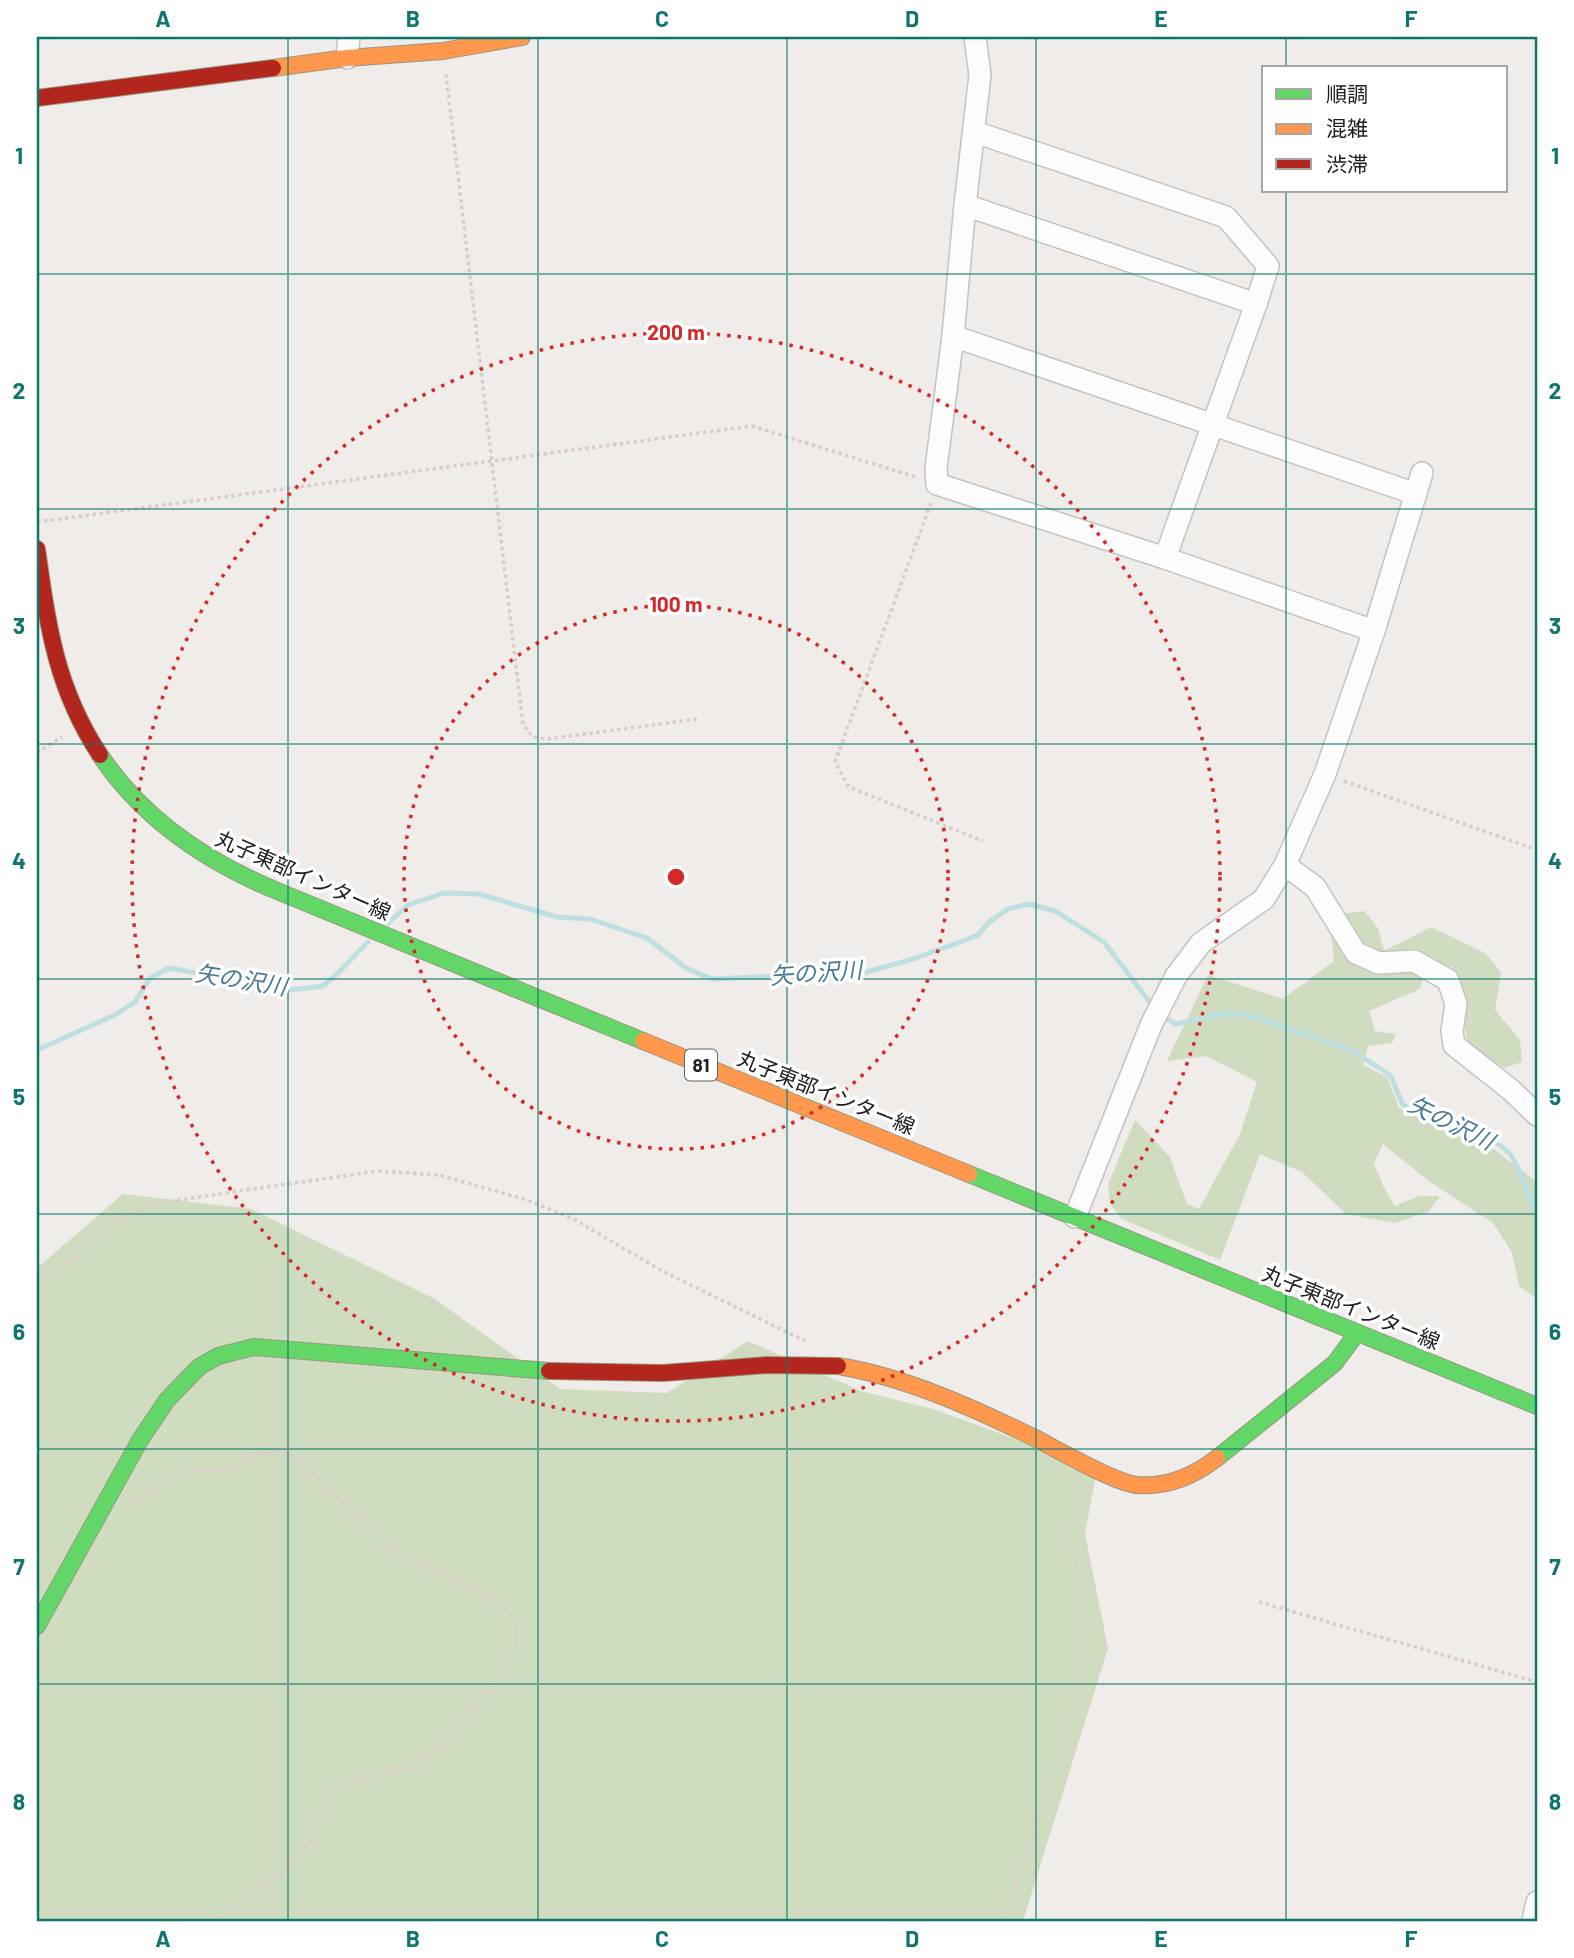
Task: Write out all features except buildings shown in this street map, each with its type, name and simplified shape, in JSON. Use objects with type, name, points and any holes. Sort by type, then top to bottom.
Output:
[{"type":"street","points":[[347,58],[349,37]]},
{"type":"street","points":[[37,98],[347,58],[443,51],[522,37]]},
{"type":"street","points":[[975,37],[980,75],[936,468],[937,484],[1165,558],[1374,631]]},
{"type":"street","points":[[975,132],[1227,217],[1268,266],[1165,558]]},
{"type":"street","points":[[965,205],[1256,304]]},
{"type":"street","points":[[953,335],[1213,423],[1419,483],[1374,631],[1325,774],[1285,865],[1264,899],[1201,943],[1176,976],[1152,1025],[1075,1217]]},
{"type":"street","name":"丸子東部インター線","points":[[37,549],[52,642],[64,684],[82,725],[97,752],[138,800],[183,841],[204,855],[242,876],[293,898],[1537,1406]]},
{"type":"street","points":[[1285,865],[1315,887],[1356,953],[1379,963],[1414,961],[1448,980],[1456,1004],[1452,1031],[1454,1045],[1511,1090],[1537,1115]]},
{"type":"street","points":[[37,1626],[140,1440],[167,1400],[199,1367],[218,1356],[254,1346],[542,1371],[663,1373],[766,1365],[833,1366],[863,1370],[927,1391],[1014,1428],[1135,1485],[1170,1483],[1202,1470],[1335,1363],[1357,1333]]},
{"type":"street","points":[[1533,1921],[1537,1902]]},
{"type":"path","points":[[443,51],[523,725],[533,737],[547,739],[698,719]]},
{"type":"path","points":[[37,523],[752,426],[937,484],[835,762],[849,787],[983,841]]},
{"type":"path","points":[[1325,774],[1537,850]]},
{"type":"path","points":[[37,1285],[74,1258],[101,1228],[151,1204],[377,1171],[439,1175],[527,1200],[574,1219],[662,1271],[814,1346]]},
{"type":"path","points":[[103,1506],[114,1510],[122,1509],[142,1499],[174,1474],[196,1470],[228,1470],[253,1456],[279,1449],[308,1469],[402,1558],[466,1585],[498,1602],[516,1619],[516,1647],[500,1679],[449,1739],[416,1764],[343,1784],[336,1789],[330,1794],[314,1836],[283,1872],[214,1921]]},
{"type":"path","points":[[1004,1921],[1060,1760],[1080,1687],[1082,1600],[1071,1533],[1097,1469]]},
{"type":"path","points":[[1259,1602],[1537,1682]]},
{"type":"green space","points":[[1364,911],[1378,928],[1384,951],[1431,927],[1485,953],[1501,972],[1495,1010],[1520,1040],[1522,1062],[1504,1068],[1468,1044],[1453,967],[1425,970],[1420,989],[1369,1011],[1375,1031],[1396,1034],[1392,1043],[1368,1046],[1363,1065],[1387,1077],[1399,1108],[1483,1141],[1537,1182],[1537,1299],[1519,1286],[1512,1252],[1493,1223],[1430,1182],[1383,1144],[1374,1163],[1395,1206],[1419,1196],[1440,1196],[1429,1211],[1395,1223],[1346,1214],[1302,1172],[1260,1154],[1220,1260],[1122,1219],[1110,1204],[1108,1184],[1135,1120],[1170,1157],[1187,1204],[1199,1209],[1240,1134],[1257,1082],[1206,1056],[1167,1061],[1208,975],[1283,999],[1334,961],[1329,916]]},
{"type":"green space","points":[[123,1194],[251,1209],[435,1299],[560,1389],[667,1393],[748,1341],[861,1391],[936,1410],[1097,1469],[1085,1534],[1108,1648],[1023,1921],[37,1921],[37,1268]]},
{"type":"waterway","name":"矢の沢川","points":[[388,923],[408,905],[444,893],[479,894],[557,917],[590,919],[647,938],[686,968],[712,979],[867,972],[913,959],[978,935],[989,922],[1008,909],[1029,904],[1055,911],[1104,942],[1155,1009]]},
{"type":"waterway","name":"矢の沢川","points":[[37,1050],[115,1015],[135,1002],[150,978],[169,968],[291,990],[323,986],[368,942]]},
{"type":"waterway","name":"矢の沢川","points":[[1162,1015],[1176,1024],[1227,1013],[1252,1016],[1351,1050],[1390,1075],[1403,1105],[1473,1131],[1509,1153],[1519,1169],[1532,1203],[1537,1206]]},
{"type":"traffic: fast","points":[[100,755],[118,779],[158,820],[180,838],[229,868],[282,893],[643,1041]]},
{"type":"traffic: fast","points":[[969,1174],[1537,1406]]},
{"type":"traffic: fast","points":[[1217,1458],[1335,1363],[1357,1333]]},
{"type":"traffic: fast","points":[[37,1626],[140,1440],[167,1400],[199,1367],[218,1356],[254,1347],[549,1371]]},
{"type":"traffic: slow","points":[[273,68],[347,58],[443,51],[522,37]]},
{"type":"traffic: slow","points":[[643,1041],[969,1174]]},
{"type":"traffic: slow","points":[[838,1366],[889,1378],[939,1395],[1128,1483],[1149,1485],[1170,1482],[1190,1475],[1217,1458]]},
{"type":"traffic: jam","points":[[37,98],[273,68]]},
{"type":"traffic: jam","points":[[37,549],[56,656],[73,706],[100,755]]},
{"type":"traffic: jam","points":[[549,1371],[663,1373],[766,1365],[838,1366]]}]
